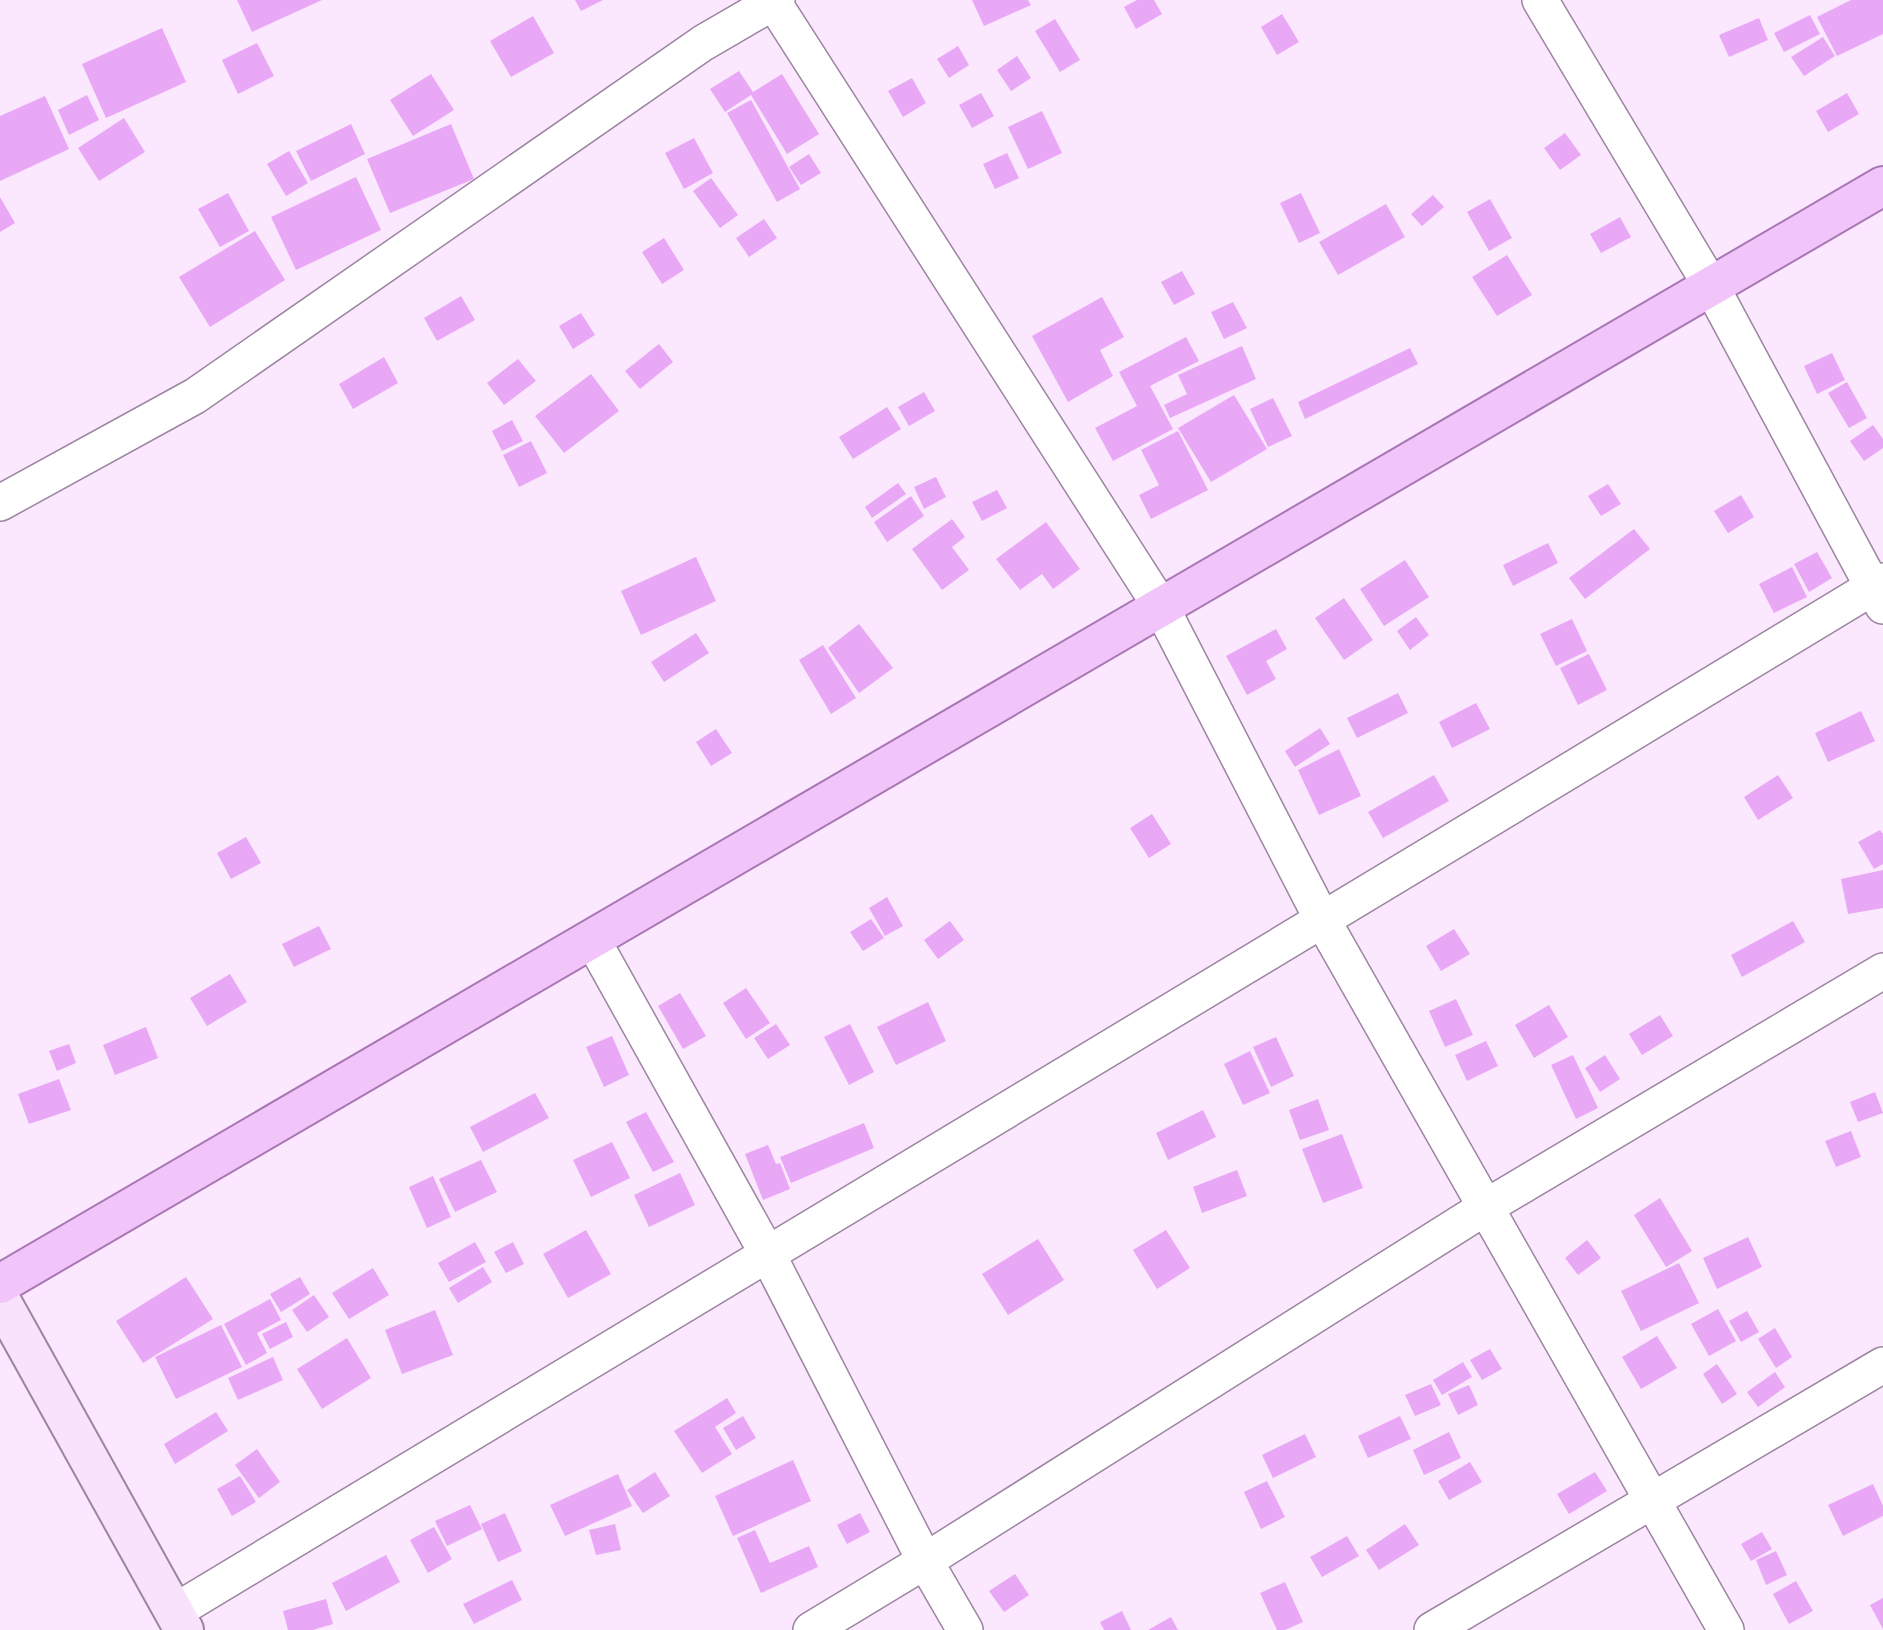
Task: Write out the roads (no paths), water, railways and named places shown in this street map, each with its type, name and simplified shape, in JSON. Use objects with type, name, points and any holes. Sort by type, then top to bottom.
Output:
[{"type":"main road","points":[[0,1284],[1883,186]]},
{"type":"street","points":[[0,1299],[179,1621],[767,1253],[1879,591],[1711,286],[1539,0]]},
{"type":"street","points":[[0,503],[195,396],[704,43],[774,1],[1161,607],[1323,920],[1726,1630]]},
{"type":"street","points":[[592,939],[767,1253],[925,1561],[965,1630]]},
{"type":"street","points":[[811,1630],[1486,1207],[1883,971]]},
{"type":"street","points":[[1432,1630],[1883,1365]]}]
